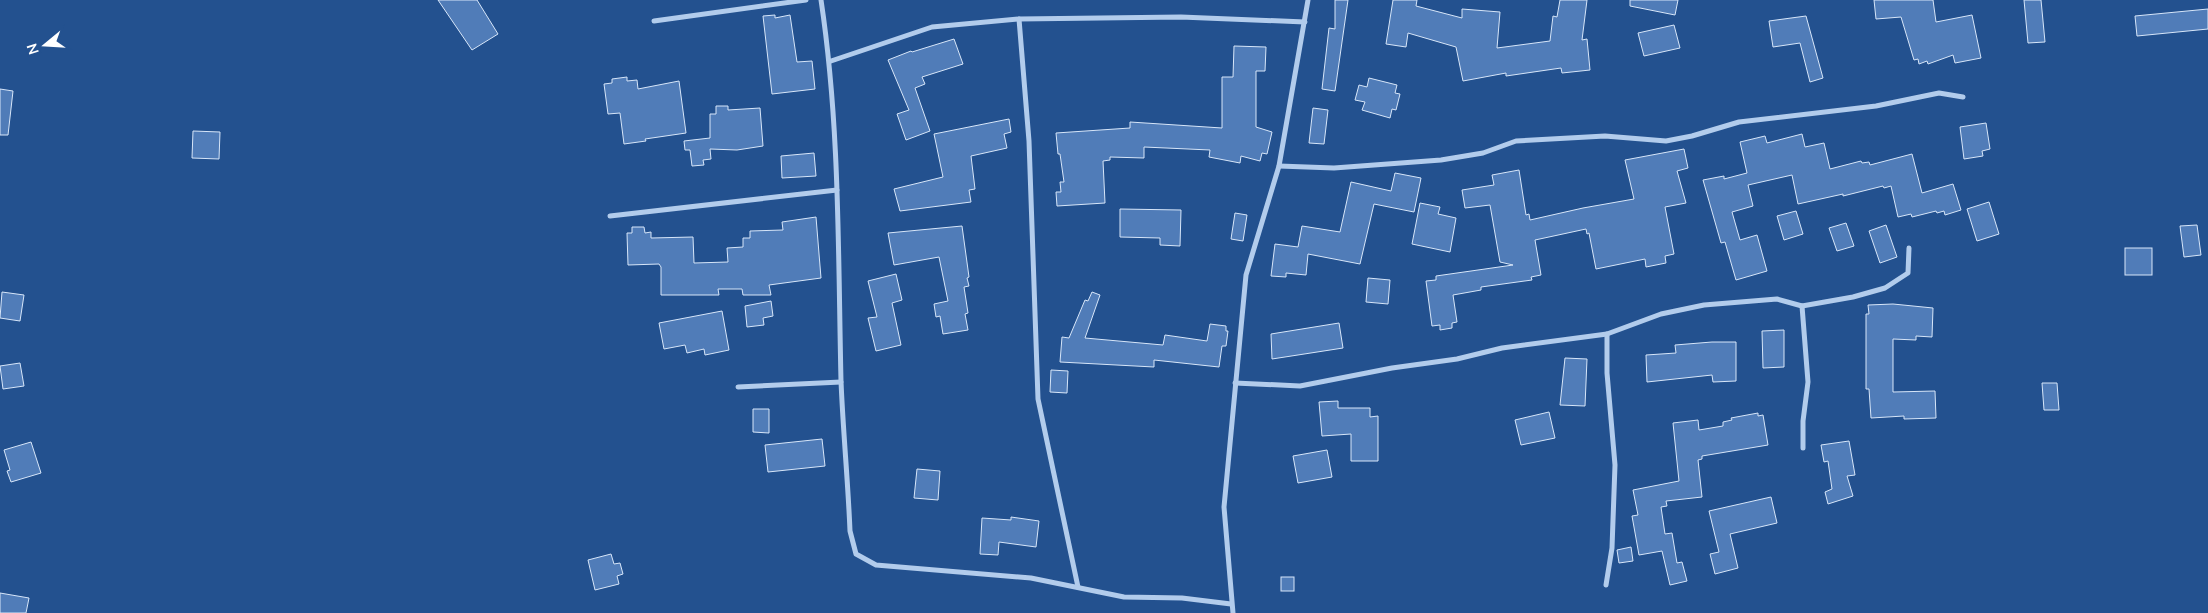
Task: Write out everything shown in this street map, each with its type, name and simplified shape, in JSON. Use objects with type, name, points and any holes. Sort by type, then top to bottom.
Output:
[{"type":"street","points":[[654,20],[806,0]]},
{"type":"street","points":[[822,0],[831,62],[837,190],[841,382],[850,531],[856,554],[876,565],[1031,578],[1045,582],[1078,586],[1124,597],[1182,598],[1231,604]]},
{"type":"street","points":[[1232,613],[1224,506],[1246,275],[1279,166],[1308,0]]},
{"type":"street","points":[[831,62],[932,27],[1019,19],[1181,17],[1305,22]]},
{"type":"street","points":[[1019,19],[1029,141],[1038,399],[1078,586]]},
{"type":"street","points":[[1279,166],[1334,168],[1441,160],[1483,153],[1516,141],[1605,136],[1666,141],[1692,136],[1739,122],[1876,106],[1939,93],[1963,97]]},
{"type":"street","points":[[610,216],[837,190]]},
{"type":"street","points":[[1235,383],[1300,386],[1392,368],[1457,359],[1502,348],[1607,334],[1661,314],[1704,305],[1778,299],[1802,306],[1853,297],[1885,288],[1908,273],[1909,248]]},
{"type":"street","points":[[1802,306],[1808,382],[1803,421],[1803,448]]},
{"type":"street","points":[[1606,585],[1612,548],[1615,465],[1607,373],[1607,334]]},
{"type":"street","points":[[738,387],[841,382]]},
{"type":"building","points":[[438,0],[477,0],[498,34],[472,50]]},
{"type":"building","points":[[1335,0],[1348,0],[1335,91],[1322,89],[1329,28],[1335,29]]},
{"type":"building","points":[[1393,0],[1417,0],[1416,6],[1462,18],[1462,9],[1500,12],[1497,48],[1550,41],[1553,16],[1557,17],[1560,0],[1587,0],[1582,40],[1587,39],[1590,70],[1562,73],[1561,68],[1506,76],[1506,73],[1463,81],[1456,47],[1408,33],[1406,47],[1386,44]]},
{"type":"building","points":[[1630,0],[1678,0],[1675,15],[1630,6]]},
{"type":"building","points":[[1874,0],[1933,0],[1936,22],[1972,15],[1981,58],[1955,63],[1953,55],[1928,64],[1927,61],[1919,64],[1918,59],[1914,60],[1901,17],[1876,19]]},
{"type":"building","points":[[2024,0],[2041,0],[2045,42],[2028,43]]},
{"type":"building","points":[[2208,9],[2208,29],[2137,36],[2135,16]]},
{"type":"building","points":[[775,15],[775,18],[790,15],[797,62],[812,61],[815,89],[772,94],[763,16]]},
{"type":"building","points":[[1806,16],[1823,78],[1810,82],[1800,43],[1773,47],[1769,21]]},
{"type":"building","points":[[1674,25],[1680,48],[1644,56],[1638,33]]},
{"type":"building","points":[[954,39],[963,64],[922,77],[925,84],[915,88],[930,131],[906,140],[897,114],[909,110],[888,60],[911,51]]},
{"type":"building","points":[[1234,46],[1266,47],[1265,71],[1256,71],[1256,127],[1272,132],[1267,154],[1262,153],[1260,161],[1241,156],[1240,163],[1209,157],[1210,150],[1144,147],[1144,158],[1110,157],[1110,160],[1103,161],[1105,203],[1057,206],[1056,192],[1061,192],[1060,182],[1064,182],[1056,133],[1130,128],[1130,122],[1222,128],[1222,77],[1233,77]]},
{"type":"building","points":[[627,77],[627,81],[637,80],[638,89],[679,81],[686,133],[624,144],[620,113],[608,114],[604,84],[612,83],[612,79]]},
{"type":"building","points":[[1369,78],[1397,85],[1395,93],[1400,94],[1396,110],[1392,109],[1390,118],[1362,110],[1365,102],[1355,100],[1359,85],[1367,87]]},
{"type":"building","points":[[0,89],[13,91],[8,135],[0,135]]},
{"type":"building","points":[[716,106],[728,106],[728,110],[760,108],[763,146],[737,150],[710,149],[711,159],[703,160],[704,165],[692,166],[690,150],[685,150],[684,141],[710,138],[710,114],[716,114]]},
{"type":"building","points":[[1313,108],[1328,110],[1324,144],[1309,143]]},
{"type":"building","points":[[1009,119],[1011,132],[1004,134],[1007,148],[971,156],[975,189],[969,190],[971,202],[900,211],[894,189],[943,177],[934,134]]},
{"type":"building","points":[[1986,123],[1990,149],[1982,151],[1983,156],[1964,159],[1960,127]]},
{"type":"building","points":[[193,131],[220,132],[219,159],[192,158]]},
{"type":"building","points":[[1802,134],[1805,147],[1824,143],[1830,169],[1861,161],[1862,163],[1869,162],[1870,165],[1912,154],[1922,193],[1953,184],[1961,210],[1945,215],[1944,211],[1937,213],[1936,211],[1912,217],[1911,214],[1898,217],[1891,186],[1884,188],[1883,186],[1798,204],[1792,175],[1748,185],[1753,206],[1732,212],[1740,240],[1757,235],[1767,271],[1736,280],[1725,242],[1721,243],[1703,180],[1724,176],[1724,179],[1747,173],[1740,142],[1765,136],[1767,143]]},
{"type":"building","points":[[1684,149],[1688,168],[1677,171],[1686,203],[1665,207],[1674,254],[1665,256],[1666,263],[1646,267],[1645,259],[1596,269],[1589,233],[1587,234],[1586,229],[1535,240],[1541,275],[1531,277],[1532,280],[1481,287],[1481,290],[1453,295],[1457,322],[1452,323],[1452,328],[1440,330],[1440,325],[1432,326],[1426,281],[1436,280],[1436,276],[1513,265],[1500,262],[1490,205],[1465,208],[1462,190],[1494,185],[1492,175],[1519,170],[1526,215],[1529,214],[1530,220],[1634,199],[1625,160]]},
{"type":"building","points":[[814,153],[816,176],[782,178],[781,156]]},
{"type":"building","points":[[1395,173],[1421,178],[1414,212],[1374,204],[1360,264],[1308,254],[1306,275],[1286,273],[1286,277],[1271,276],[1275,244],[1298,247],[1302,226],[1340,232],[1351,182],[1391,191]]},
{"type":"building","points":[[1989,202],[1999,234],[1977,241],[1967,209]]},
{"type":"building","points":[[1420,203],[1440,207],[1438,214],[1456,218],[1450,252],[1412,244]]},
{"type":"building","points":[[1120,209],[1181,210],[1180,246],[1160,245],[1160,238],[1120,237]]},
{"type":"building","points":[[1796,211],[1803,234],[1784,240],[1777,216]]},
{"type":"building","points":[[1235,213],[1247,215],[1243,241],[1231,239]]},
{"type":"building","points":[[816,217],[821,278],[769,285],[771,295],[743,295],[742,289],[718,289],[719,295],[661,295],[661,267],[659,264],[628,265],[627,233],[632,233],[632,227],[644,227],[645,233],[651,232],[651,238],[693,237],[694,263],[728,262],[727,248],[743,247],[743,238],[750,238],[750,231],[783,230],[782,222]]},
{"type":"building","points":[[1846,223],[1854,246],[1837,251],[1829,228]]},
{"type":"building","points":[[1886,225],[1897,257],[1880,263],[1869,231]]},
{"type":"building","points":[[2197,225],[2201,255],[2184,257],[2180,226]]},
{"type":"building","points":[[962,226],[969,277],[967,278],[969,286],[964,287],[968,313],[965,314],[968,330],[943,334],[940,316],[936,317],[934,304],[948,301],[939,257],[894,265],[888,233]]},
{"type":"building","points":[[2125,248],[2152,248],[2152,275],[2125,275]]},
{"type":"building","points":[[896,274],[902,300],[892,303],[901,345],[876,351],[868,318],[877,317],[868,281]]},
{"type":"building","points":[[1368,278],[1390,280],[1388,304],[1366,302]]},
{"type":"building","points":[[2,292],[24,295],[20,321],[0,318]]},
{"type":"building","points":[[1092,292],[1100,295],[1085,338],[1163,345],[1165,335],[1207,341],[1210,324],[1226,326],[1226,331],[1228,331],[1226,346],[1222,346],[1219,367],[1154,360],[1154,367],[1060,362],[1062,337],[1069,338],[1085,300],[1088,301]]},
{"type":"building","points":[[771,301],[773,316],[763,318],[764,325],[747,327],[745,306]]},
{"type":"building","points":[[1893,304],[1933,308],[1932,337],[1916,336],[1916,340],[1893,339],[1893,392],[1935,391],[1936,418],[1904,419],[1904,416],[1871,418],[1869,389],[1866,389],[1866,314],[1869,314],[1868,305]]},
{"type":"building","points":[[722,311],[729,350],[705,355],[704,349],[687,353],[685,345],[664,349],[659,323]]},
{"type":"building","points":[[1339,323],[1343,348],[1272,359],[1271,334]]},
{"type":"building","points":[[1784,330],[1784,367],[1763,368],[1762,331]]},
{"type":"building","points":[[1736,342],[1736,381],[1713,382],[1712,375],[1647,382],[1646,355],[1676,353],[1675,345]]},
{"type":"building","points":[[1565,358],[1587,359],[1585,406],[1560,405]]},
{"type":"building","points":[[20,363],[24,386],[3,389],[0,366]]},
{"type":"building","points":[[1051,370],[1068,371],[1067,393],[1050,392]]},
{"type":"building","points":[[2042,383],[2057,383],[2059,410],[2044,410]]},
{"type":"building","points":[[1338,401],[1338,408],[1370,408],[1370,417],[1378,416],[1378,461],[1351,461],[1351,434],[1322,436],[1319,402]]},
{"type":"building","points":[[753,409],[769,409],[769,433],[753,432]]},
{"type":"building","points":[[1549,412],[1555,438],[1521,445],[1515,420]]},
{"type":"building","points":[[1758,413],[1758,416],[1763,415],[1768,445],[1702,456],[1702,459],[1698,460],[1702,497],[1666,501],[1667,506],[1661,507],[1665,534],[1672,533],[1677,563],[1682,562],[1687,581],[1670,585],[1662,551],[1639,555],[1632,516],[1638,515],[1633,490],[1679,481],[1673,423],[1698,420],[1699,430],[1723,426],[1723,422],[1732,420],[1731,418]]},
{"type":"building","points":[[822,439],[825,466],[768,472],[765,445]]},
{"type":"building","points":[[1849,441],[1855,475],[1847,476],[1853,496],[1828,504],[1825,492],[1832,489],[1828,461],[1824,462],[1821,445]]},
{"type":"building","points":[[31,442],[41,473],[11,482],[7,471],[10,470],[4,450]]},
{"type":"building","points":[[1327,450],[1332,477],[1298,483],[1293,456]]},
{"type":"building","points":[[917,469],[940,471],[938,500],[914,498]]},
{"type":"building","points":[[1771,497],[1777,523],[1730,534],[1738,568],[1715,574],[1710,554],[1719,552],[1709,511]]},
{"type":"building","points":[[1011,517],[1039,521],[1036,547],[999,542],[998,555],[980,554],[982,518],[1011,520]]},
{"type":"building","points":[[1631,547],[1633,561],[1619,563],[1617,550]]},
{"type":"building","points":[[611,554],[614,564],[620,563],[623,574],[617,576],[619,584],[595,590],[588,560]]},
{"type":"building","points":[[1281,577],[1294,577],[1294,591],[1281,591]]},
{"type":"building","points":[[0,593],[29,598],[26,613],[0,613]]}]
